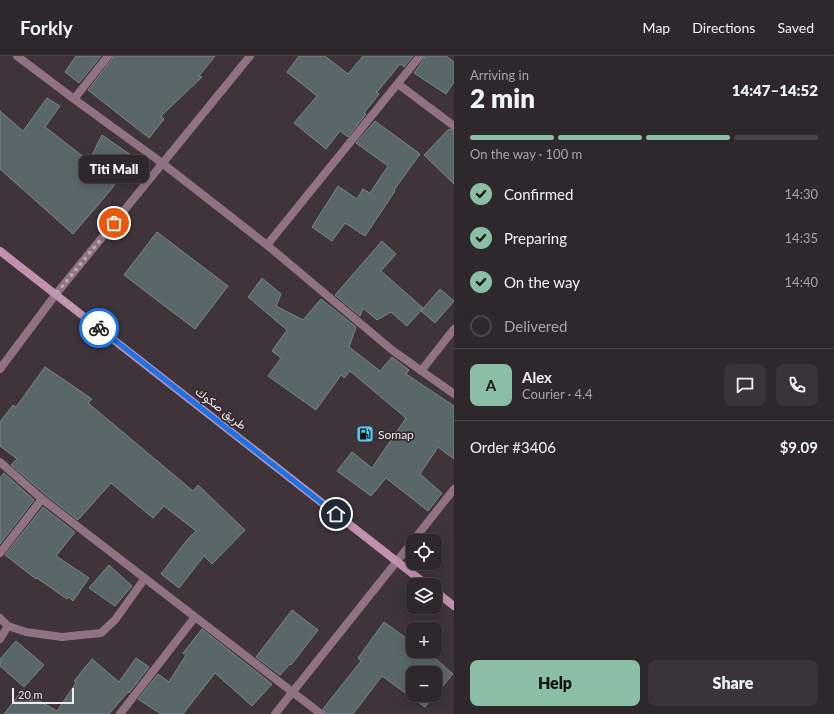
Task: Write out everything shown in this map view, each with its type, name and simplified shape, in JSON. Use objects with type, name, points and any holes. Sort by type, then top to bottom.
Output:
[{"type":"street","points":[[17,56],[162,163],[267,245],[392,350],[454,394]]},
{"type":"street","points":[[74,99],[108,56]]},
{"type":"street","points":[[0,369],[56,294],[250,56]]},
{"type":"street","points":[[267,245],[420,56]]},
{"type":"street","points":[[398,84],[454,126]]},
{"type":"street","name":"طريق صكوك","points":[[0,251],[418,578]]},
{"type":"street","points":[[421,370],[454,329]]},
{"type":"street","points":[[0,462],[42,499],[321,714]]},
{"type":"street","points":[[418,534],[454,488]]},
{"type":"street","points":[[0,553],[42,499]]},
{"type":"street","points":[[275,714],[406,550]]},
{"type":"street","points":[[0,618],[8,626],[26,632],[62,637],[101,633],[115,620],[145,578]]},
{"type":"street","points":[[442,597],[454,606]]},
{"type":"street","points":[[120,714],[195,616]]},
{"type":"street","points":[[0,639],[8,626]]},
{"type":"building","points":[[76,56],[101,56],[79,83],[65,72]]},
{"type":"building","points":[[113,56],[215,56],[199,76],[202,77],[161,116],[164,119],[149,138],[88,90]]},
{"type":"building","points":[[299,56],[325,56],[348,74],[363,56],[413,56],[404,67],[400,64],[377,92],[379,94],[348,137],[340,131],[326,149],[294,123],[317,96],[287,72]]},
{"type":"building","points":[[425,56],[446,56],[454,62],[454,82],[446,94],[414,73]]},
{"type":"building","points":[[47,98],[60,106],[45,127],[89,161],[102,135],[135,158],[109,192],[73,234],[0,169],[0,111],[23,131]]},
{"type":"building","points":[[375,121],[420,154],[394,190],[395,191],[365,236],[345,223],[332,241],[312,227],[338,186],[357,199],[363,189],[370,193],[388,166],[356,143]]},
{"type":"building","points":[[449,129],[454,131],[454,184],[424,155]]},
{"type":"building","points":[[157,232],[228,286],[195,329],[124,275]]},
{"type":"building","points":[[382,241],[396,254],[381,271],[423,308],[407,326],[391,312],[377,320],[363,308],[360,316],[335,295]]},
{"type":"building","points":[[262,278],[281,294],[276,306],[303,320],[321,299],[356,327],[349,347],[380,371],[392,357],[409,370],[406,374],[454,406],[454,459],[438,447],[420,474],[442,493],[428,511],[386,478],[371,496],[337,471],[352,452],[372,468],[406,418],[350,371],[344,378],[341,375],[316,410],[268,376],[281,358],[272,351],[287,330],[248,297]]},
{"type":"building","points":[[440,289],[454,301],[435,323],[421,311]]},
{"type":"building","points":[[45,367],[92,399],[88,403],[193,491],[198,485],[245,530],[212,564],[204,556],[179,588],[161,574],[187,540],[196,531],[164,506],[153,518],[111,483],[78,520],[11,465],[17,459],[0,446],[0,422],[13,405],[16,407]]},
{"type":"building","points":[[4,473],[34,500],[0,544],[0,478]]},
{"type":"building","points":[[43,507],[75,532],[56,556],[89,578],[73,601],[69,597],[67,599],[37,578],[36,579],[5,555]]},
{"type":"building","points":[[109,565],[132,586],[115,606],[89,588]]},
{"type":"building","points":[[292,610],[318,630],[291,665],[290,664],[280,675],[256,657]]},
{"type":"building","points":[[384,622],[406,638],[406,658],[435,658],[453,674],[442,687],[442,666],[406,666],[406,693],[382,676],[353,714],[326,714],[323,709],[361,661],[358,658]]},
{"type":"building","points":[[202,629],[272,684],[252,706],[215,673],[183,714],[161,714],[138,699],[158,674],[169,682],[186,655],[183,653]]},
{"type":"building","points":[[16,641],[44,665],[24,687],[0,666],[0,659]]},
{"type":"building","points":[[136,658],[149,667],[129,693],[128,692],[109,714],[4,714],[22,691],[57,711],[76,683],[74,681],[92,659],[119,682]]},
{"type":"building","points":[[418,702],[429,702],[425,707]]},
{"type":"way so far","points":[[99,328],[56,294],[114,223]]},
{"type":"place","name":"Titi Mall","points":[[114,223]]},
{"type":"place","name":"Somap","points":[[365,434]]},
{"type":"route","points":[[99,328],[336,514]]}]
